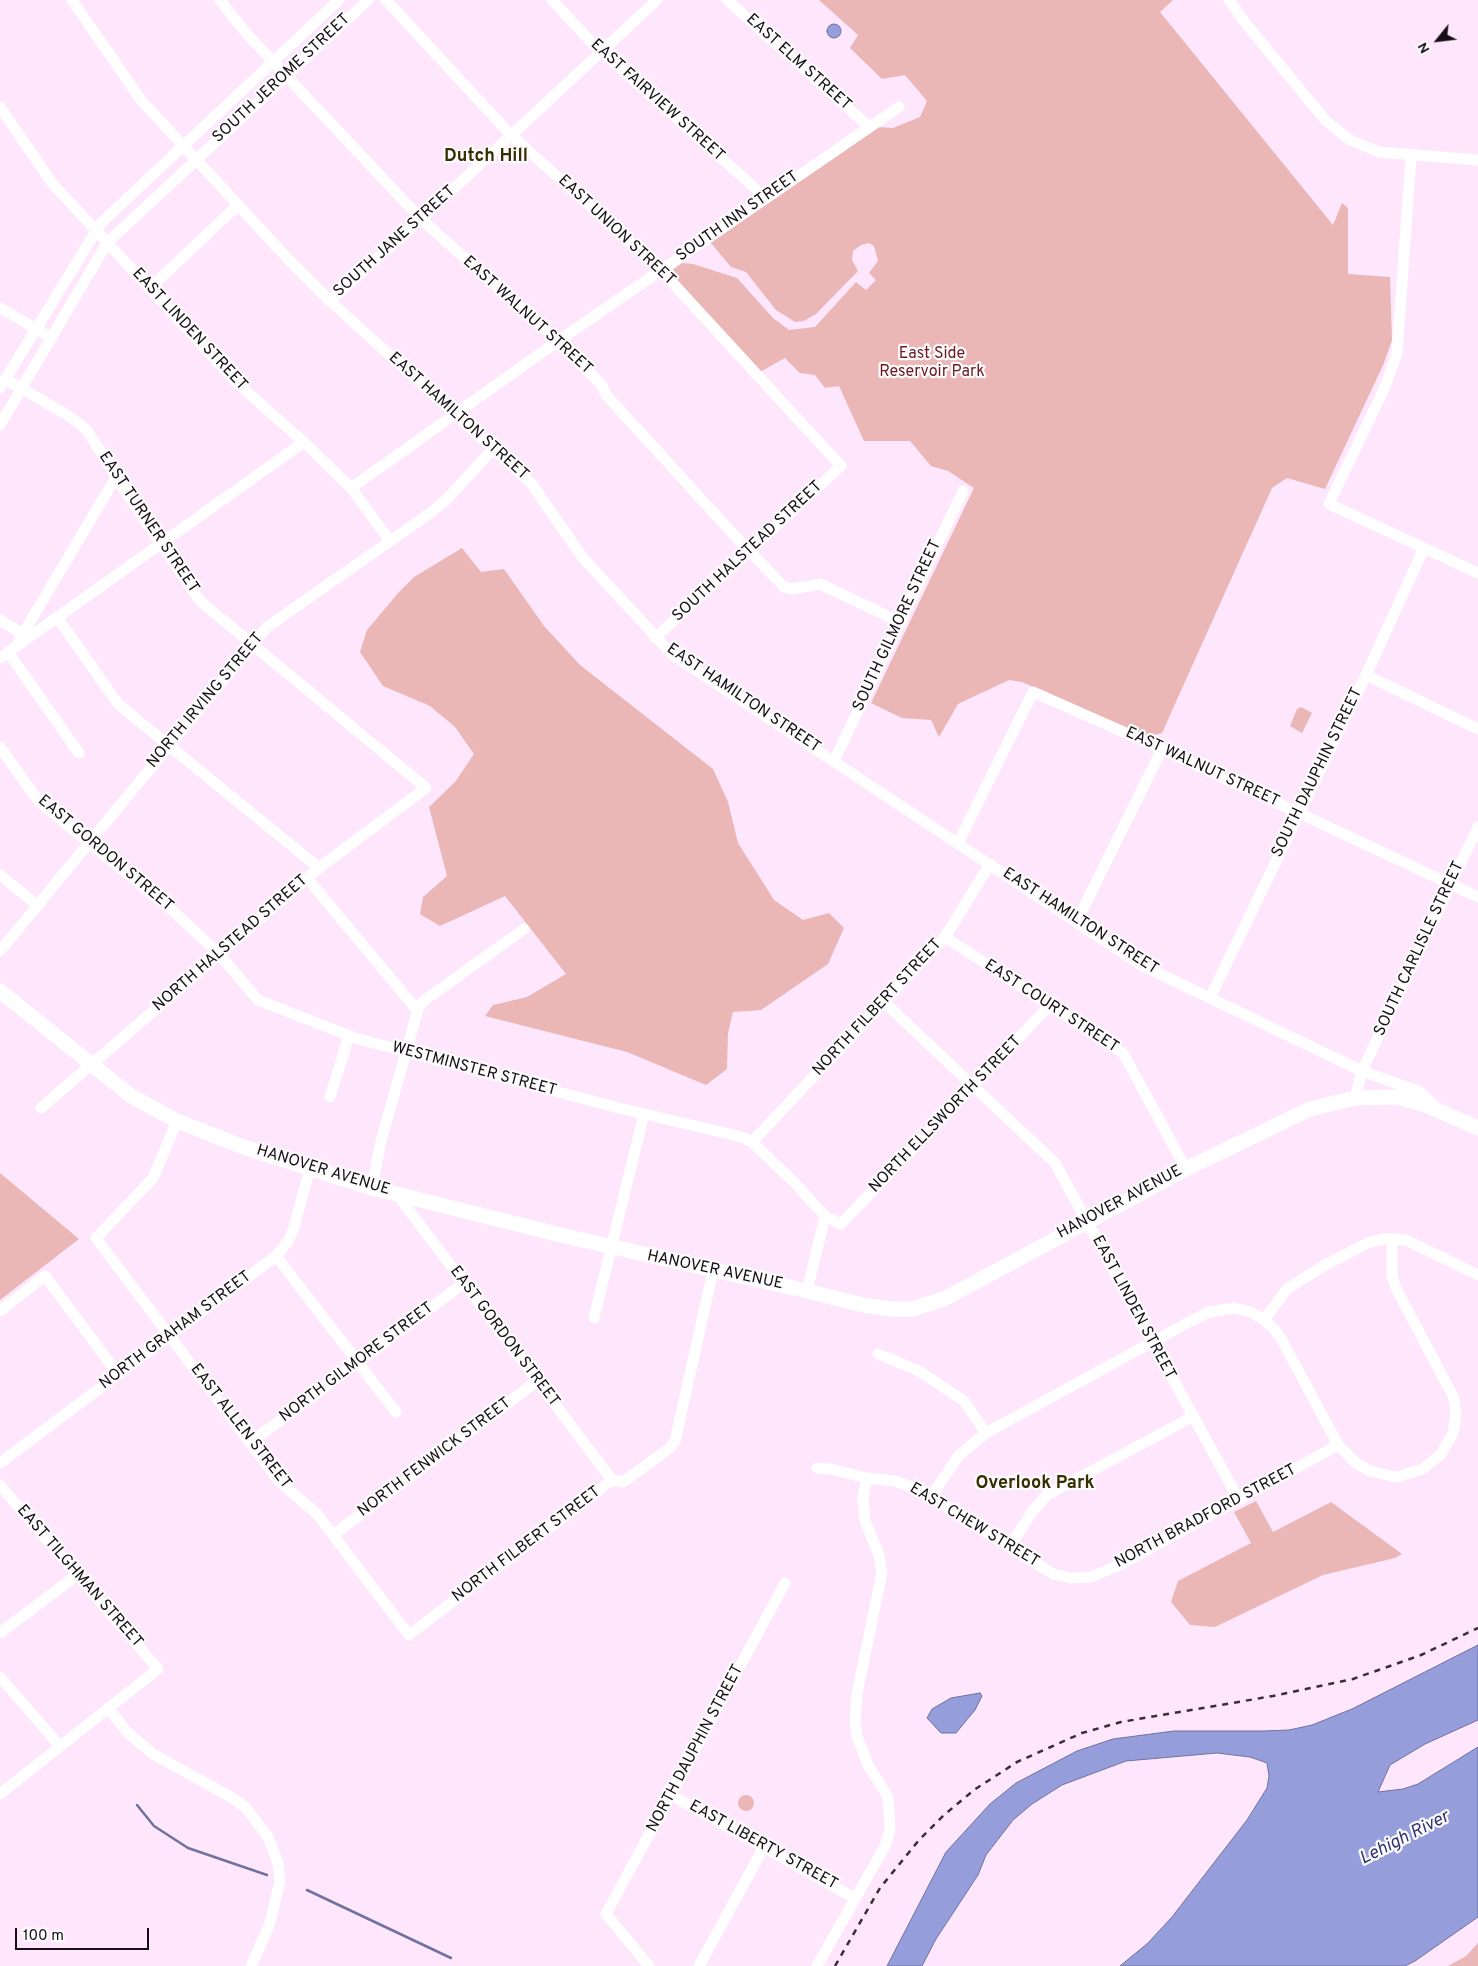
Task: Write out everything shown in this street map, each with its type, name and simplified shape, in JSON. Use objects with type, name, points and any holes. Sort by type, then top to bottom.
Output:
[{"type":"main road","name":"HANOVER AVENUE","points":[[0,991],[131,1096],[177,1121],[246,1148],[372,1188],[612,1248],[884,1308],[912,1309],[944,1299],[1086,1221],[1297,1114],[1355,1098],[1395,1097],[1440,1110]]},
{"type":"main road","name":"EAST HAMILTON STREET","points":[[1440,1110],[1478,1128]]},
{"type":"street","name":"EAST HAMILTON STREET","points":[[72,0],[141,100],[330,301],[539,492],[582,558],[673,655],[1141,965],[1362,1071],[1418,1091],[1440,1110]]},
{"type":"street","name":"EAST WALNUT STREET","points":[[220,0],[245,32],[421,220],[558,340],[601,384],[607,396],[749,551],[788,589],[820,584],[900,622]]},
{"type":"street","name":"SOUTH JEROME STREET","points":[[3,383],[95,231],[184,144],[339,0]]},
{"type":"street","name":"SOUTH JEROME STREET","points":[[0,425],[107,243],[368,0]]},
{"type":"street","name":"EAST UNION STREET","points":[[386,0],[511,135],[661,270],[841,466]]},
{"type":"street","name":"EAST FAIRVIEW STREET","points":[[552,0],[600,51],[766,198]]},
{"type":"street","name":"SOUTH JANE STREET","points":[[330,301],[421,220],[600,51],[657,0]]},
{"type":"street","name":"EAST ELM STREET","points":[[727,0],[868,126]]},
{"type":"street","points":[[1229,0],[1305,97],[1337,132],[1362,147],[1379,152],[1478,160]]},
{"type":"street","name":"EAST LINDEN STREET","points":[[0,107],[52,183],[95,231],[238,384],[304,442],[351,488],[390,541]]},
{"type":"street","name":"SOUTH INN STREET","points":[[351,488],[558,340],[898,107]]},
{"type":"street","points":[[1411,156],[1397,353],[1385,387],[1329,504],[1478,573]]},
{"type":"street","points":[[150,288],[238,205]]},
{"type":"street","points":[[0,308],[52,338]]},
{"type":"street","name":"EAST TURNER STREET","points":[[3,383],[22,389],[69,416],[87,430],[116,477],[200,601],[426,788]]},
{"type":"street","points":[[8,652],[304,442]]},
{"type":"street","name":"NORTH IRVING STREET","points":[[0,951],[267,627],[447,499],[493,449]]},
{"type":"street","name":"SOUTH HALSTEAD STREET","points":[[655,638],[841,466]]},
{"type":"street","points":[[8,652],[23,634],[116,477]]},
{"type":"street","name":"SOUTH GILMORE STREET","points":[[834,761],[963,491]]},
{"type":"street","name":"SOUTH DAUPHIN STREET","points":[[1210,998],[1366,675],[1424,548]]},
{"type":"street","points":[[57,617],[118,704],[319,868]]},
{"type":"street","points":[[0,620],[23,634]]},
{"type":"street","points":[[8,652],[79,753]]},
{"type":"street","points":[[1366,675],[1478,729]]},
{"type":"street","name":"EAST WALNUT STREET","points":[[958,843],[1033,692],[1299,812],[1478,897]]},
{"type":"street","name":"EAST GORDON STREET","points":[[0,747],[4,763],[39,802],[173,911],[219,954]]},
{"type":"street","points":[[1077,921],[1162,749]]},
{"type":"street","name":"NORTH HALSTEAD STREET","points":[[41,1108],[319,868],[426,788]]},
{"type":"street","name":"SOUTH CARLISLE STREET","points":[[1355,1098],[1362,1071],[1478,827]]},
{"type":"street","name":"NORTH FILBERT STREET","points":[[752,1142],[945,937],[990,864]]},
{"type":"street","points":[[0,875],[37,906]]},
{"type":"street","points":[[308,878],[417,1010]]},
{"type":"street","points":[[372,1188],[381,1141],[417,1010],[425,1000],[524,929]]},
{"type":"street","name":"EAST COURT STREET","points":[[945,937],[1122,1053],[1186,1169]]},
{"type":"street","name":"WESTMINSTER STREET","points":[[219,954],[258,1000],[349,1036],[644,1114],[742,1137],[752,1142]]},
{"type":"street","name":"EAST LINDEN STREET","points":[[884,1002],[1055,1163],[1239,1500]]},
{"type":"street","name":"NORTH ELLSWORTH STREET","points":[[825,1216],[841,1224],[1050,1005]]},
{"type":"street","points":[[330,1096],[349,1036]]},
{"type":"street","points":[[594,1318],[644,1114]]},
{"type":"street","name":"EAST ALLEN STREET","points":[[177,1121],[153,1178],[96,1238],[279,1481],[313,1510],[409,1636]]},
{"type":"street","points":[[752,1142],[795,1183],[825,1216],[807,1291]]},
{"type":"street","name":"NORTH GRAHAM STREET","points":[[0,1463],[276,1256],[291,1235],[310,1169]]},
{"type":"street","name":"EAST GORDON STREET","points":[[396,1193],[612,1480]]},
{"type":"street","points":[[1264,1320],[1287,1289],[1353,1249],[1370,1242],[1392,1239],[1406,1240],[1478,1275]]},
{"type":"street","points":[[932,1497],[958,1455],[986,1432],[1209,1312],[1234,1308],[1251,1312],[1264,1320],[1282,1340],[1338,1445],[1356,1463],[1370,1471],[1396,1477],[1423,1469],[1444,1450],[1453,1433],[1456,1415],[1454,1398],[1396,1288],[1392,1276],[1392,1239]]},
{"type":"street","points":[[276,1256],[396,1412]]},
{"type":"street","name":"NORTH FILBERT STREET","points":[[409,1636],[612,1480],[624,1482],[671,1446],[675,1441],[713,1271]]},
{"type":"street","points":[[0,1311],[45,1276],[118,1374]]},
{"type":"street","name":"NORTH GILMORE STREET","points":[[250,1444],[464,1283]]},
{"type":"street","points":[[878,1354],[919,1371],[964,1401],[986,1432]]},
{"type":"street","name":"NORTH FENWICK STREET","points":[[333,1535],[537,1381]]},
{"type":"street","points":[[1010,1546],[1032,1512],[1047,1495],[1192,1417]]},
{"type":"street","name":"NORTH BRADFORD STREET","points":[[1071,1578],[1091,1577],[1120,1565],[1338,1445]]},
{"type":"street","name":"EAST CHEW STREET","points":[[817,1468],[830,1469],[867,1478],[895,1481],[918,1489],[1053,1574],[1071,1578]]},
{"type":"street","points":[[817,1966],[885,1846],[891,1819],[888,1797],[868,1765],[857,1736],[855,1722],[857,1694],[882,1572],[879,1555],[865,1521],[863,1498],[867,1478]]},
{"type":"street","name":"EAST TILGHMAN STREET","points":[[0,1485],[158,1669],[108,1708]]},
{"type":"street","points":[[0,1633],[77,1575]]},
{"type":"street","name":"NORTH DAUPHIN STREET","points":[[649,1966],[606,1914],[785,1583]]},
{"type":"street","points":[[0,1677],[60,1746]]},
{"type":"street","points":[[0,1794],[108,1708],[128,1733],[147,1749],[234,1799],[260,1825],[268,1838],[278,1863],[280,1881],[275,1906],[251,1966]]},
{"type":"street","name":"EAST LIBERTY STREET","points":[[671,1795],[854,1898]]},
{"type":"street","points":[[699,1966],[764,1847]]},
{"type":"green space","name":"East Side Reservoir Park","points":[[819,0],[1173,0],[1160,12],[1333,225],[1342,203],[1348,208],[1348,274],[1390,277],[1392,340],[1384,363],[1325,489],[1287,478],[1272,488],[1162,733],[1147,737],[1022,682],[1009,680],[958,704],[939,737],[931,720],[902,718],[871,703],[974,488],[948,471],[931,466],[910,441],[864,441],[839,386],[825,388],[815,375],[800,373],[785,358],[760,372],[670,272],[682,263],[693,264],[737,278],[773,318],[789,330],[815,327],[856,282],[866,290],[876,280],[869,273],[878,261],[874,246],[869,243],[861,245],[853,251],[852,260],[858,271],[816,314],[804,321],[795,322],[776,310],[746,272],[731,267],[710,242],[877,127],[893,128],[920,117],[927,101],[905,75],[882,79],[850,48],[858,35]]},
{"type":"green space","points":[[462,548],[481,572],[504,569],[544,626],[580,665],[713,769],[728,802],[738,843],[774,900],[803,920],[829,913],[844,928],[828,964],[761,1010],[733,1012],[728,1033],[727,1069],[706,1085],[627,1052],[485,1016],[493,1005],[527,997],[566,974],[505,896],[440,926],[420,914],[423,897],[447,876],[429,807],[455,782],[474,754],[455,727],[430,706],[383,686],[360,652],[367,630],[399,592],[414,577]]},
{"type":"green space","points":[[1301,707],[1312,713],[1302,733],[1290,726],[1297,709]]},
{"type":"green space","points":[[0,1173],[79,1239],[0,1300]]},
{"type":"green space","points":[[1256,1501],[1273,1532],[1331,1502],[1402,1554],[1395,1558],[1323,1575],[1215,1627],[1190,1625],[1171,1602],[1178,1581],[1251,1543],[1234,1512]]},
{"type":"green space","points":[[743,1795],[749,1795],[754,1800],[752,1809],[743,1811],[738,1806],[738,1800]]},
{"type":"green space","points":[[1478,1943],[1478,1966],[1448,1966],[1466,1956]]},
{"type":"water","points":[[834,24],[839,26],[841,31],[839,36],[834,38],[829,36],[827,31],[829,26]]},
{"type":"water","name":"Lehigh River","points":[[1478,1645],[1478,1720],[1425,1744],[1390,1765],[1378,1792],[1403,1789],[1418,1784],[1478,1747],[1478,1917],[1415,1961],[1405,1966],[1120,1966],[1148,1943],[1172,1917],[1247,1820],[1267,1788],[1269,1776],[1267,1763],[1250,1757],[1217,1753],[1126,1761],[1062,1785],[1032,1804],[1013,1820],[986,1855],[978,1875],[936,1939],[922,1966],[887,1966],[946,1852],[990,1804],[1016,1783],[1077,1751],[1113,1739],[1174,1731],[1289,1730],[1312,1725],[1352,1709]]},
{"type":"water","points":[[980,1693],[982,1696],[975,1710],[956,1733],[941,1733],[927,1718],[932,1709],[951,1698]]},
{"type":"waterway","points":[[137,1805],[154,1826],[188,1848],[267,1875]]},
{"type":"waterway","points":[[307,1890],[451,1958]]},
{"type":"railway","points":[[835,1966],[880,1888],[919,1840],[944,1815],[974,1790],[1017,1762],[1082,1733],[1121,1722],[1273,1696],[1353,1679],[1421,1655],[1478,1628]]},
{"type":"district","name":"Dutch Hill","points":[[486,157]]},
{"type":"district","name":"Overlook Park","points":[[1035,1484]]}]
